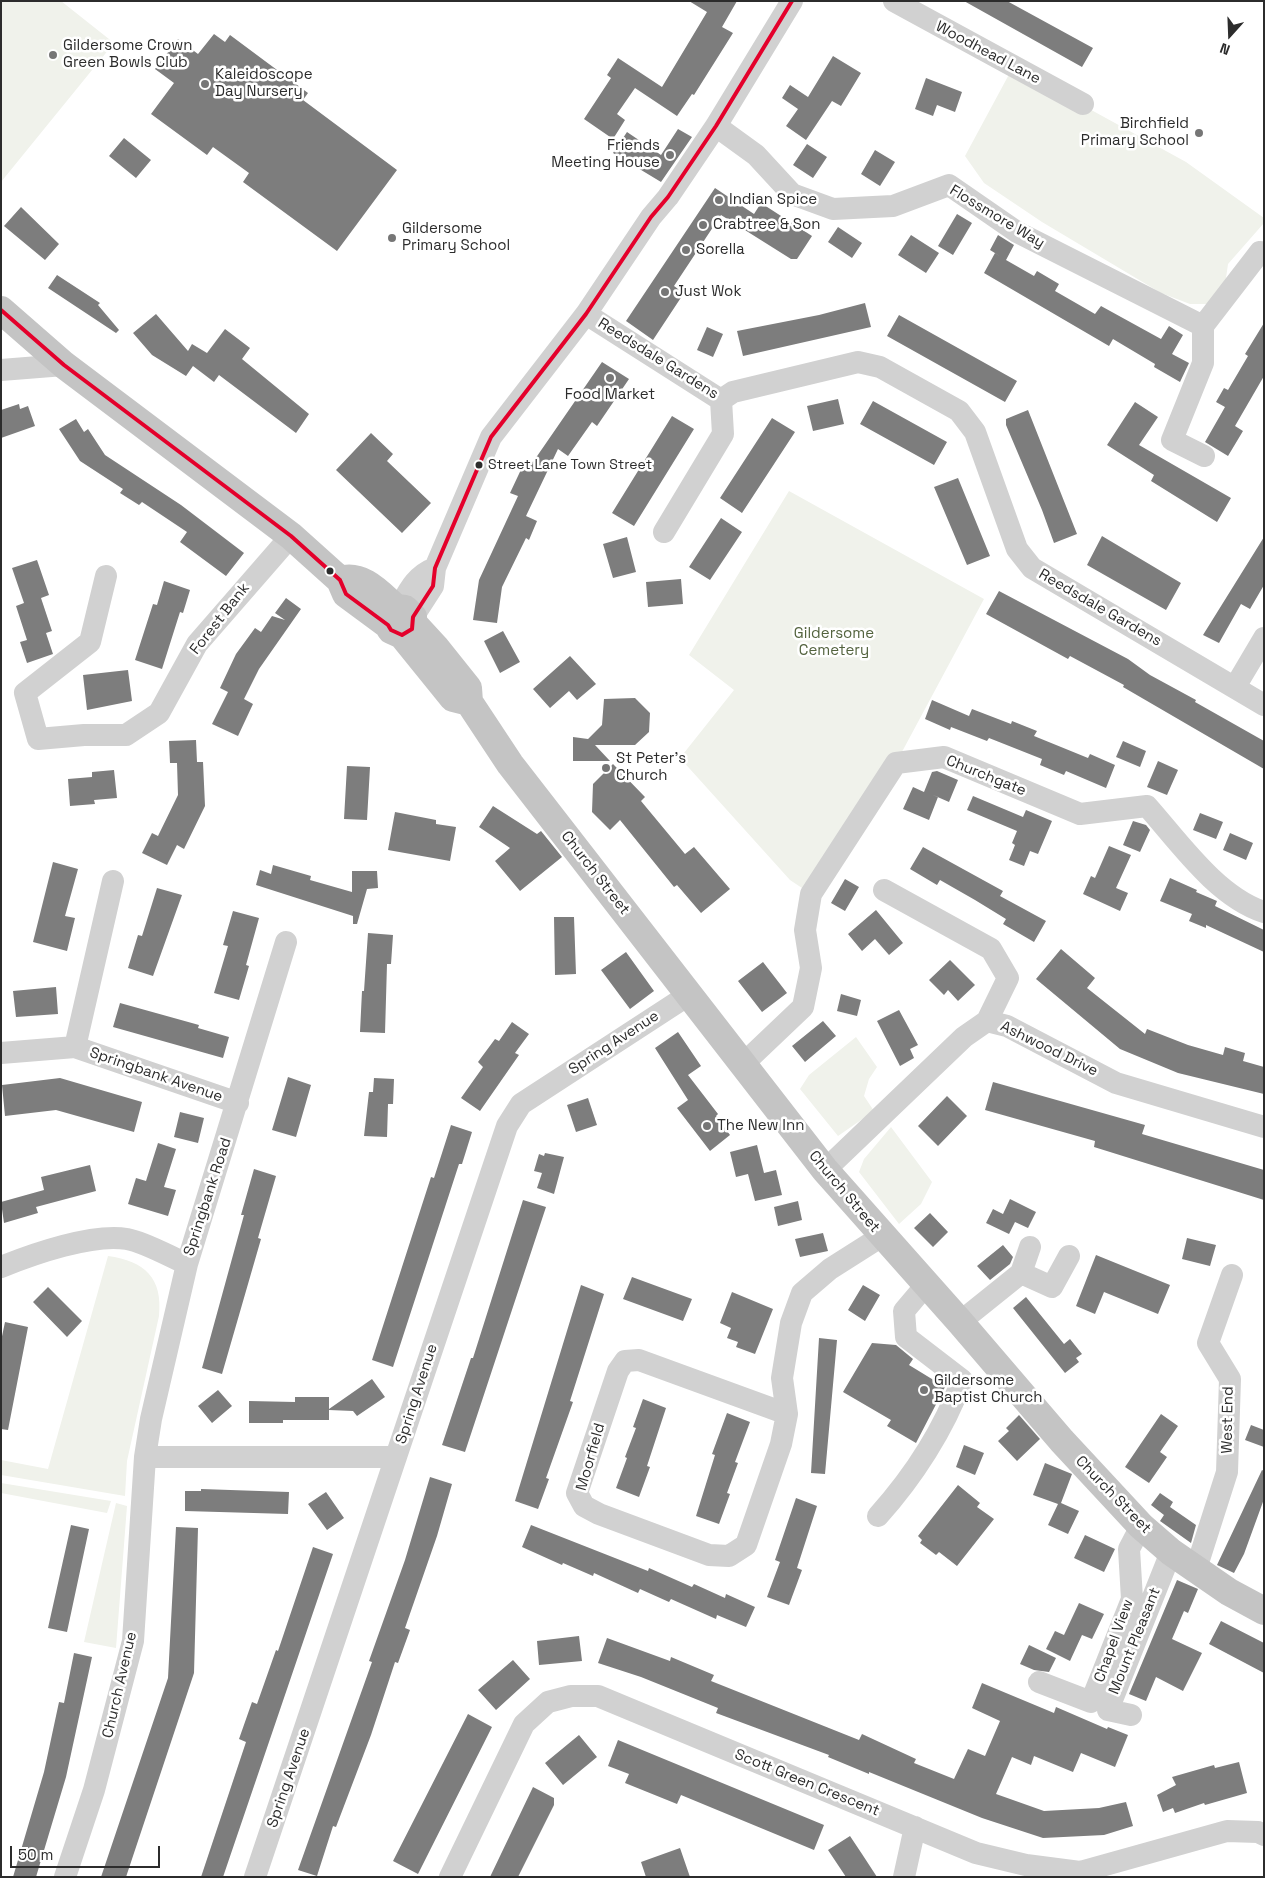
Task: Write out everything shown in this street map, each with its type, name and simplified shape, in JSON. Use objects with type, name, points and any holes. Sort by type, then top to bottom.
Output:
[{"type":"main road","points":[[1,310],[64,365],[291,536]]},
{"type":"main road","name":"Church Street","points":[[291,536],[340,580],[349,577],[358,578],[374,589],[468,688],[469,702],[510,764],[690,994],[742,1065],[825,1170],[960,1322],[1062,1441],[1141,1526],[1171,1552],[1229,1592],[1264,1610]]},
{"type":"street","points":[[402,619],[418,578],[425,572],[435,568],[491,437],[586,314],[716,126],[792,1]]},
{"type":"street","name":"Woodhead Lane","points":[[894,1],[1083,104]]},
{"type":"street","name":"Flossmore Way","points":[[716,126],[756,155],[792,194],[833,209],[893,206],[949,185],[1017,232],[1203,326]]},
{"type":"street","points":[[1204,456],[1172,440],[1203,363],[1203,326],[1260,252]]},
{"type":"street","name":"Reedsdale Gardens","points":[[586,314],[721,400],[733,392],[858,362],[880,367],[959,411],[975,432],[1017,549],[1032,568],[1264,705]]},
{"type":"street","points":[[1,370],[64,365]]},
{"type":"street","points":[[664,532],[723,434],[721,400]]},
{"type":"street","name":"Forest Bank","points":[[106,576],[90,642],[25,693],[38,739],[84,734],[126,735],[159,713],[197,644],[291,536]]},
{"type":"street","points":[[1235,687],[1264,638]]},
{"type":"street","name":"Churchgate","points":[[742,1065],[803,1007],[811,968],[805,930],[811,894],[896,763],[944,757],[1080,814],[1147,806],[1213,880],[1254,909],[1264,912]]},
{"type":"street","name":"Springbank Avenue","points":[[74,1047],[114,881]]},
{"type":"street","points":[[884,890],[991,949],[1008,978],[987,1021]]},
{"type":"street","name":"Springbank Road","points":[[1,1267],[23,1258],[96,1238],[127,1239],[187,1264],[286,942]]},
{"type":"street","name":"Spring Avenue","points":[[255,1877],[507,1126],[521,1104],[690,994]]},
{"type":"street","name":"Ashwood Drive","points":[[825,1170],[964,1037],[987,1021],[1007,1026],[1116,1083],[1264,1127]]},
{"type":"street","name":"Springbank Avenue","points":[[1,1053],[74,1047],[238,1103]]},
{"type":"street","name":"Moorfield","points":[[787,1414],[639,1360],[624,1361],[618,1371],[577,1493],[584,1506],[600,1514],[709,1555],[729,1556],[746,1545],[780,1444],[787,1414],[782,1378],[791,1323],[802,1293],[830,1270],[882,1236]]},
{"type":"street","points":[[960,1322],[1021,1273],[1030,1247]]},
{"type":"street","points":[[1021,1273],[1052,1286],[1069,1256]]},
{"type":"street","name":"Church Avenue","points":[[65,1877],[94,1790],[133,1641],[145,1457],[151,1419],[187,1264]]},
{"type":"street","name":"West End","points":[[1196,1569],[1227,1472],[1230,1379],[1208,1343],[1232,1275]]},
{"type":"street","points":[[878,1516],[902,1489],[953,1406],[962,1380],[906,1337],[904,1311],[926,1285]]},
{"type":"street","points":[[145,1457],[396,1457]]},
{"type":"street","name":"Chapel View","points":[[1039,1682],[1090,1702],[1132,1599],[1129,1549],[1141,1526]]},
{"type":"street","name":"Mount Pleasant","points":[[1131,1715],[1108,1710],[1171,1552]]},
{"type":"street","name":"Scott Green Crescent","points":[[450,1877],[524,1724],[548,1702],[570,1696],[598,1696],[976,1853],[1026,1865],[1080,1875],[1227,1831],[1258,1832],[1264,1836]]},
{"type":"street","points":[[904,1877],[915,1827]]},
{"type":"green space","name":"Gildersome Crown Green Bowls Club","points":[[1,1],[61,1],[114,43],[1,182]]},
{"type":"green space","points":[[1013,67],[1186,162],[1264,218],[1264,223],[1228,264],[1225,285],[1208,304],[1190,304],[1161,293],[1042,222],[984,183],[965,156]]},
{"type":"green space","name":"Gildersome Cemetery","points":[[789,491],[984,599],[896,763],[811,894],[790,880],[680,758],[734,690],[689,655]]},
{"type":"green space","points":[[856,1037],[877,1067],[869,1079],[864,1096],[874,1111],[838,1136],[800,1089],[809,1075]]},
{"type":"green space","points":[[891,1127],[932,1182],[921,1204],[899,1224],[859,1172],[864,1159]]},
{"type":"green space","points":[[108,1256],[132,1262],[149,1274],[158,1291],[159,1303],[159,1316],[127,1461],[125,1496],[1,1475],[1,1460],[48,1469]]},
{"type":"green space","points":[[1,1483],[111,1501],[107,1513],[1,1493]]},
{"type":"green space","points":[[116,1503],[127,1506],[116,1648],[84,1642]]},
{"type":"building","points":[[689,1],[737,1],[722,27],[733,33],[694,95],[692,94],[677,116],[635,88],[617,114],[625,120],[613,139],[584,119],[611,78],[607,75],[618,58],[662,87],[707,12]]},
{"type":"building","points":[[964,1],[1007,1],[1093,48],[1082,67]]},
{"type":"building","points":[[214,34],[225,42],[230,35],[308,93],[303,100],[397,170],[337,251],[243,182],[249,173],[213,147],[207,155],[151,114],[174,83],[155,69],[178,39],[198,54]]},
{"type":"building","points":[[833,56],[861,73],[841,106],[832,101],[806,140],[786,126],[798,109],[782,98],[790,85],[808,97]]},
{"type":"building","points":[[926,78],[962,92],[955,112],[937,105],[933,116],[915,109]]},
{"type":"building","points":[[678,129],[692,137],[661,182],[613,153],[627,132],[661,155]]},
{"type":"building","points":[[124,138],[151,160],[136,178],[109,156]]},
{"type":"building","points":[[807,144],[827,157],[813,178],[793,165]]},
{"type":"building","points":[[875,150],[895,162],[880,186],[861,174]]},
{"type":"building","points":[[715,188],[754,214],[761,203],[812,236],[797,259],[791,259],[721,215],[674,286],[684,293],[653,340],[626,321]]},
{"type":"building","points":[[21,207],[59,244],[45,260],[4,226]]},
{"type":"building","points":[[957,214],[972,223],[953,255],[938,246]]},
{"type":"building","points":[[838,227],[862,243],[852,258],[828,242]]},
{"type":"building","points":[[911,235],[939,253],[926,273],[898,255]]},
{"type":"building","points":[[998,235],[1014,245],[1006,260],[1034,276],[1037,271],[1059,284],[1055,291],[1095,314],[1101,306],[1161,339],[1169,326],[1183,335],[1172,354],[1189,363],[1180,382],[1154,367],[1155,364],[1113,339],[1109,346],[984,273],[995,253],[990,250]]},
{"type":"building","points":[[57,275],[100,303],[98,305],[119,330],[116,333],[48,288]]},
{"type":"building","points":[[865,303],[871,327],[743,356],[737,331],[819,315]]},
{"type":"building","points":[[156,314],[188,351],[192,344],[207,353],[225,329],[250,348],[242,359],[309,414],[296,433],[219,375],[214,382],[193,366],[186,376],[152,355],[133,333]]},
{"type":"building","points":[[899,315],[1017,381],[1005,402],[887,336]]},
{"type":"building","points":[[1264,323],[1264,376],[1235,426],[1243,431],[1228,456],[1205,442],[1225,407],[1216,402],[1224,388],[1228,390],[1248,356],[1245,354]]},
{"type":"building","points":[[707,327],[723,334],[713,357],[697,350]]},
{"type":"building","points":[[602,362],[629,379],[597,426],[592,422],[568,456],[558,449],[526,516],[537,521],[529,540],[526,538],[502,587],[497,623],[473,620],[479,580],[518,496],[510,493],[526,459],[533,462]]},
{"type":"building","points":[[838,399],[844,424],[813,431],[807,406]]},
{"type":"building","points":[[873,401],[947,442],[934,465],[860,424]]},
{"type":"building","points":[[1135,402],[1158,417],[1139,445],[1231,498],[1217,522],[1151,481],[1154,475],[1107,445]]},
{"type":"building","points":[[19,404],[20,409],[28,406],[35,426],[1,438],[1,410]]},
{"type":"building","points":[[1028,410],[1077,534],[1054,543],[1006,425],[1006,419]]},
{"type":"building","points":[[672,416],[694,429],[634,526],[612,513]]},
{"type":"building","points":[[772,418],[795,432],[742,513],[720,498]]},
{"type":"building","points":[[76,419],[84,432],[88,429],[105,455],[181,505],[244,553],[226,576],[180,542],[187,532],[142,502],[139,505],[120,493],[123,489],[80,461],[59,429]]},
{"type":"building","points":[[371,433],[393,454],[387,461],[431,503],[402,533],[336,470]]},
{"type":"building","points":[[958,478],[990,556],[967,565],[934,487]]},
{"type":"building","points":[[721,518],[742,532],[710,580],[689,567]]},
{"type":"building","points":[[1102,536],[1181,583],[1166,610],[1087,565]]},
{"type":"building","points":[[627,537],[636,572],[613,578],[603,544]]},
{"type":"building","points":[[1264,537],[1264,585],[1250,609],[1241,604],[1219,643],[1203,635]]},
{"type":"building","points":[[37,560],[49,595],[41,598],[52,631],[46,633],[53,654],[27,663],[20,642],[27,640],[16,606],[24,603],[12,568]]},
{"type":"building","points":[[681,579],[683,604],[648,607],[646,582]]},
{"type":"building","points":[[164,581],[190,590],[183,613],[180,612],[162,669],[135,660],[153,604],[157,605]]},
{"type":"building","points":[[999,591],[1128,659],[1150,675],[1264,741],[1264,769],[1123,687],[1124,685],[1070,656],[1068,659],[986,614]]},
{"type":"building","points":[[286,598],[301,609],[259,669],[244,699],[253,704],[238,736],[212,724],[228,692],[220,688],[236,654],[255,628],[261,632],[272,616],[285,620],[275,613]]},
{"type":"building","points":[[503,631],[520,662],[500,673],[484,641]]},
{"type":"building","points":[[570,656],[596,684],[577,700],[569,691],[550,708],[533,689]]},
{"type":"building","points":[[128,670],[132,701],[87,710],[83,675]]},
{"type":"building","points":[[635,698],[650,713],[649,732],[635,745],[595,745],[610,761],[573,761],[573,737],[588,739],[602,725],[604,699]]},
{"type":"building","points":[[932,700],[969,716],[972,709],[1011,724],[1012,721],[1037,731],[1034,736],[1088,758],[1090,754],[1115,765],[1106,788],[1066,771],[1064,775],[1040,765],[1042,759],[989,738],[987,741],[951,727],[950,730],[925,719]]},
{"type":"building","points":[[196,740],[197,762],[203,762],[205,806],[184,849],[177,845],[167,865],[142,853],[152,833],[158,836],[178,795],[177,763],[170,763],[169,741]]},
{"type":"building","points":[[1123,741],[1146,751],[1140,767],[1116,757]]},
{"type":"building","points":[[1158,761],[1178,770],[1167,795],[1147,787]]},
{"type":"building","points":[[613,764],[645,797],[641,801],[685,854],[694,847],[730,889],[701,913],[677,885],[674,887],[620,820],[610,830],[592,812],[593,784]]},
{"type":"building","points":[[347,766],[370,767],[367,820],[344,819]]},
{"type":"building","points":[[114,770],[117,798],[94,800],[95,804],[70,806],[68,779],[92,777],[92,772]]},
{"type":"building","points":[[937,771],[958,780],[949,802],[938,797],[929,820],[903,809],[913,787],[924,792],[932,772]]},
{"type":"building","points":[[973,796],[1023,817],[1026,810],[1052,821],[1038,854],[1030,851],[1024,866],[1009,860],[1015,845],[1012,843],[1017,831],[967,810]]},
{"type":"building","points":[[493,806],[537,834],[541,831],[562,857],[520,891],[495,861],[510,848],[479,827]]},
{"type":"building","points":[[395,812],[436,820],[436,824],[456,827],[450,861],[388,850]]},
{"type":"building","points":[[1200,813],[1223,822],[1216,839],[1193,830]]},
{"type":"building","points":[[1133,821],[1146,825],[1150,830],[1140,852],[1123,845]]},
{"type":"building","points":[[1230,833],[1253,843],[1246,860],[1223,850]]},
{"type":"building","points":[[1109,846],[1131,855],[1116,888],[1128,893],[1120,911],[1083,894],[1091,876],[1095,878]]},
{"type":"building","points":[[923,847],[1003,891],[1000,896],[1046,921],[1034,942],[1003,924],[1006,919],[975,900],[940,880],[937,885],[910,869]]},
{"type":"building","points":[[53,862],[78,869],[65,916],[75,918],[67,951],[33,942]]},
{"type":"building","points":[[273,865],[311,876],[310,880],[352,892],[352,871],[377,871],[378,888],[367,889],[357,924],[353,924],[353,916],[256,885],[260,870],[271,874]]},
{"type":"building","points":[[1170,878],[1217,901],[1215,906],[1264,930],[1264,952],[1206,925],[1206,928],[1189,921],[1192,914],[1160,901]]},
{"type":"building","points":[[845,879],[859,887],[845,911],[831,903]]},
{"type":"building","points":[[157,888],[182,895],[153,976],[128,968],[138,935],[142,936]]},
{"type":"building","points":[[876,910],[903,943],[889,955],[875,939],[862,951],[848,934]]},
{"type":"building","points":[[233,911],[259,918],[246,965],[249,966],[239,1000],[214,993],[228,946],[223,945]]},
{"type":"building","points":[[554,917],[574,917],[576,974],[555,975]]},
{"type":"building","points":[[368,933],[393,935],[391,964],[387,964],[385,1033],[360,1032]]},
{"type":"building","points":[[1061,949],[1095,978],[1087,988],[1145,1034],[1147,1029],[1188,1045],[1223,1055],[1225,1047],[1245,1053],[1243,1061],[1264,1067],[1264,1094],[1178,1073],[1120,1049],[1036,979]]},
{"type":"building","points":[[626,952],[654,991],[630,1009],[601,970]]},
{"type":"building","points":[[950,960],[975,985],[958,1001],[948,990],[944,995],[929,980]]},
{"type":"building","points":[[763,962],[787,993],[762,1012],[738,981]]},
{"type":"building","points":[[56,987],[58,1014],[16,1017],[13,991]]},
{"type":"building","points":[[841,994],[861,1000],[857,1016],[837,1011]]},
{"type":"building","points":[[120,1003],[199,1025],[198,1028],[229,1037],[223,1058],[113,1027]]},
{"type":"building","points":[[899,1010],[918,1045],[910,1049],[914,1058],[900,1066],[877,1021]]},
{"type":"building","points":[[823,1021],[836,1036],[805,1062],[792,1046]]},
{"type":"building","points":[[512,1022],[529,1034],[515,1053],[519,1055],[480,1111],[461,1098],[483,1067],[478,1062],[495,1039],[499,1041]]},
{"type":"building","points":[[678,1032],[701,1066],[688,1075],[718,1114],[716,1116],[730,1135],[710,1151],[677,1108],[688,1100],[655,1048]]},
{"type":"building","points":[[288,1077],[311,1085],[296,1137],[272,1130]]},
{"type":"building","points":[[60,1078],[142,1102],[134,1132],[56,1110],[5,1116],[2,1085]]},
{"type":"building","points":[[374,1078],[394,1079],[393,1104],[388,1104],[387,1137],[364,1136],[369,1092],[373,1092]]},
{"type":"building","points":[[993,1082],[1145,1125],[1142,1134],[1264,1170],[1264,1200],[1094,1147],[1095,1141],[985,1110]]},
{"type":"building","points":[[947,1096],[967,1116],[938,1146],[918,1126]]},
{"type":"building","points":[[588,1098],[597,1125],[576,1132],[567,1105]]},
{"type":"building","points":[[180,1112],[204,1118],[198,1143],[174,1137]]},
{"type":"building","points":[[451,1125],[472,1132],[462,1164],[459,1164],[393,1367],[372,1360],[431,1177],[434,1178]]},
{"type":"building","points":[[158,1143],[176,1149],[164,1187],[176,1190],[168,1216],[128,1204],[136,1178],[146,1181]]},
{"type":"building","points":[[757,1145],[764,1173],[776,1170],[782,1195],[755,1201],[748,1174],[736,1177],[730,1152]]},
{"type":"building","points":[[545,1153],[564,1157],[554,1194],[537,1188],[542,1173],[534,1171],[539,1154],[544,1156]]},
{"type":"building","points":[[90,1165],[96,1191],[36,1207],[38,1213],[4,1223],[1,1202],[44,1190],[41,1177]]},
{"type":"building","points":[[254,1169],[276,1176],[258,1238],[261,1239],[222,1374],[202,1368],[244,1215],[241,1215]]},
{"type":"building","points":[[1010,1199],[1036,1212],[1028,1228],[1015,1222],[1009,1234],[986,1223],[993,1209],[1003,1214]]},
{"type":"building","points":[[523,1200],[546,1207],[465,1452],[442,1445],[471,1358],[473,1358]]},
{"type":"building","points":[[798,1201],[802,1220],[778,1226],[774,1207]]},
{"type":"building","points":[[930,1213],[948,1232],[933,1247],[914,1228]]},
{"type":"building","points":[[823,1233],[828,1251],[800,1257],[795,1239]]},
{"type":"building","points":[[1187,1238],[1216,1245],[1210,1266],[1182,1259]]},
{"type":"building","points":[[1003,1245],[1013,1257],[1010,1264],[990,1280],[977,1266]]},
{"type":"building","points":[[1096,1255],[1170,1285],[1158,1314],[1104,1292],[1095,1314],[1076,1306]]},
{"type":"building","points":[[632,1277],[692,1299],[683,1321],[623,1299]]},
{"type":"building","points":[[581,1285],[604,1294],[570,1401],[573,1402],[546,1478],[549,1479],[538,1509],[515,1501]]},
{"type":"building","points":[[863,1285],[880,1295],[865,1321],[848,1310]]},
{"type":"building","points":[[48,1287],[82,1321],[67,1337],[33,1302]]},
{"type":"building","points":[[732,1292],[773,1309],[755,1354],[736,1347],[738,1342],[727,1338],[731,1328],[720,1323]]},
{"type":"building","points":[[1026,1297],[1064,1344],[1070,1339],[1082,1354],[1076,1358],[1079,1362],[1065,1373],[1013,1308]]},
{"type":"building","points":[[5,1322],[28,1327],[8,1430],[1,1429],[1,1341]]},
{"type":"building","points":[[819,1338],[837,1340],[825,1474],[811,1473]]},
{"type":"building","name":"Gildersome Baptist Church","points":[[872,1343],[896,1345],[913,1359],[909,1365],[945,1387],[916,1443],[887,1426],[891,1420],[843,1392]]},
{"type":"building","points":[[372,1379],[385,1397],[357,1416],[353,1411],[329,1410],[329,1420],[283,1420],[283,1423],[249,1423],[249,1401],[295,1402],[295,1397],[329,1397],[329,1409]]},
{"type":"building","points":[[218,1390],[232,1406],[212,1423],[198,1406]]},
{"type":"building","points":[[643,1399],[666,1408],[647,1466],[650,1467],[639,1497],[616,1488],[627,1458],[625,1457],[636,1428],[633,1427]]},
{"type":"building","points":[[727,1413],[750,1422],[735,1462],[738,1463],[727,1493],[730,1494],[719,1524],[696,1516],[715,1455],[712,1454]]},
{"type":"building","points":[[1161,1414],[1178,1426],[1160,1452],[1167,1457],[1149,1483],[1125,1467]]},
{"type":"building","points":[[1019,1415],[1040,1439],[1017,1461],[998,1441],[1009,1431],[1006,1428]]},
{"type":"building","points":[[1251,1425],[1264,1430],[1264,1447],[1245,1440]]},
{"type":"building","points":[[964,1445],[984,1453],[975,1475],[956,1467]]},
{"type":"building","points":[[1045,1463],[1072,1474],[1061,1503],[1079,1511],[1068,1534],[1048,1525],[1058,1504],[1033,1495]]},
{"type":"building","points":[[1262,1470],[1264,1471],[1264,1499],[1244,1554],[1234,1573],[1217,1565]]},
{"type":"building","points":[[430,1477],[452,1484],[437,1536],[405,1628],[410,1630],[398,1663],[395,1662],[371,1735],[336,1827],[333,1826],[317,1876],[298,1870],[372,1662],[369,1661],[405,1560]]},
{"type":"building","points":[[958,1485],[980,1503],[977,1507],[994,1519],[957,1566],[939,1552],[936,1555],[920,1543],[922,1540],[918,1536]]},
{"type":"building","points":[[201,1489],[289,1492],[288,1514],[185,1511],[185,1491],[201,1491]]},
{"type":"building","points":[[326,1492],[344,1518],[327,1530],[308,1504]]},
{"type":"building","points":[[1160,1493],[1173,1502],[1170,1507],[1196,1525],[1191,1543],[1160,1521],[1164,1515],[1151,1505]]},
{"type":"building","points":[[796,1498],[817,1506],[797,1568],[802,1570],[789,1605],[767,1597],[780,1562],[775,1560]]},
{"type":"building","points":[[71,1525],[89,1529],[67,1632],[48,1628]]},
{"type":"building","points":[[531,1525],[648,1571],[649,1568],[692,1587],[694,1584],[725,1598],[726,1594],[755,1607],[746,1627],[717,1615],[716,1619],[671,1599],[669,1602],[640,1589],[638,1593],[594,1573],[593,1576],[563,1563],[562,1565],[522,1547]]},
{"type":"building","points":[[176,1527],[198,1528],[194,1673],[126,1877],[101,1877],[168,1678]]},
{"type":"building","points":[[1085,1535],[1115,1549],[1104,1572],[1074,1558]]},
{"type":"building","points":[[313,1547],[333,1554],[223,1877],[201,1877],[246,1742],[239,1739],[252,1702],[257,1704],[276,1650],[278,1651]]},
{"type":"building","points":[[1177,1580],[1198,1589],[1188,1613],[1184,1611],[1172,1639],[1202,1653],[1183,1691],[1156,1677],[1146,1701],[1129,1694]]},
{"type":"building","points":[[1079,1603],[1104,1614],[1092,1639],[1082,1635],[1070,1661],[1046,1649],[1055,1631],[1064,1635]]},
{"type":"building","points":[[1221,1621],[1264,1643],[1264,1673],[1209,1644]]},
{"type":"building","points":[[579,1636],[582,1661],[539,1665],[537,1641]]},
{"type":"building","points":[[607,1638],[670,1661],[671,1657],[714,1675],[711,1681],[859,1740],[862,1734],[916,1759],[914,1763],[954,1779],[968,1749],[985,1756],[1000,1721],[972,1708],[982,1683],[1054,1713],[1056,1707],[1107,1729],[1108,1727],[1128,1735],[1115,1767],[1081,1753],[1073,1772],[1034,1756],[1031,1765],[1012,1757],[996,1794],[1044,1811],[1099,1808],[1126,1802],[1133,1826],[1104,1835],[1043,1838],[982,1818],[869,1772],[869,1774],[828,1757],[829,1755],[716,1713],[718,1708],[641,1677],[598,1663]]},
{"type":"building","points":[[1029,1645],[1056,1658],[1049,1672],[1034,1670],[1020,1664]]},
{"type":"building","points":[[74,1653],[92,1657],[66,1777],[36,1877],[13,1877],[44,1772],[59,1702],[64,1703]]},
{"type":"building","points":[[513,1660],[530,1679],[496,1710],[478,1690]]},
{"type":"building","points":[[468,1714],[492,1727],[418,1874],[393,1861]]},
{"type":"building","points":[[579,1735],[597,1757],[563,1785],[545,1763]]},
{"type":"building","points":[[618,1740],[824,1825],[814,1850],[681,1795],[677,1804],[625,1783],[629,1774],[608,1766]]},
{"type":"building","points":[[1239,1762],[1247,1793],[1205,1805],[1204,1803],[1175,1813],[1173,1808],[1163,1812],[1157,1795],[1176,1785],[1172,1777],[1214,1765],[1215,1768]]},
{"type":"building","points":[[533,1787],[554,1798],[554,1805],[518,1877],[490,1877]]},
{"type":"building","points":[[850,1836],[877,1877],[846,1877],[828,1850]]},
{"type":"building","points":[[680,1848],[690,1877],[646,1877],[641,1862]]},
{"type":"transit line","points":[[1,310],[64,365],[291,536],[340,580],[346,594],[388,625],[391,630],[402,635],[412,629],[413,617],[433,586],[435,568],[491,437],[586,314],[651,217],[668,197],[716,126],[792,1]]},
{"type":"place","name":"Gildersome Crown Green Bowls Club","points":[[53,55]]},
{"type":"place","name":"Kaleidoscope Day Nursery","points":[[205,84]]},
{"type":"place","name":"Birchfield Primary School","points":[[1199,133]]},
{"type":"place","name":"Friends Meeting House","points":[[670,155]]},
{"type":"place","name":"Indian Spice","points":[[719,200]]},
{"type":"place","name":"Crabtree & Son","points":[[703,225]]},
{"type":"place","name":"Gildersome Primary School","points":[[392,238]]},
{"type":"place","name":"Sorella","points":[[686,250]]},
{"type":"place","name":"Just Wok","points":[[665,292]]},
{"type":"place","name":"Food Market","points":[[610,378]]},
{"type":"place","name":"Street Lane Town Street","points":[[479,465]]},
{"type":"place","name":"St Peter's Church","points":[[606,768]]},
{"type":"place","name":"The New Inn","points":[[707,1126]]},
{"type":"place","name":"Gildersome Baptist Church","points":[[924,1390]]}]
